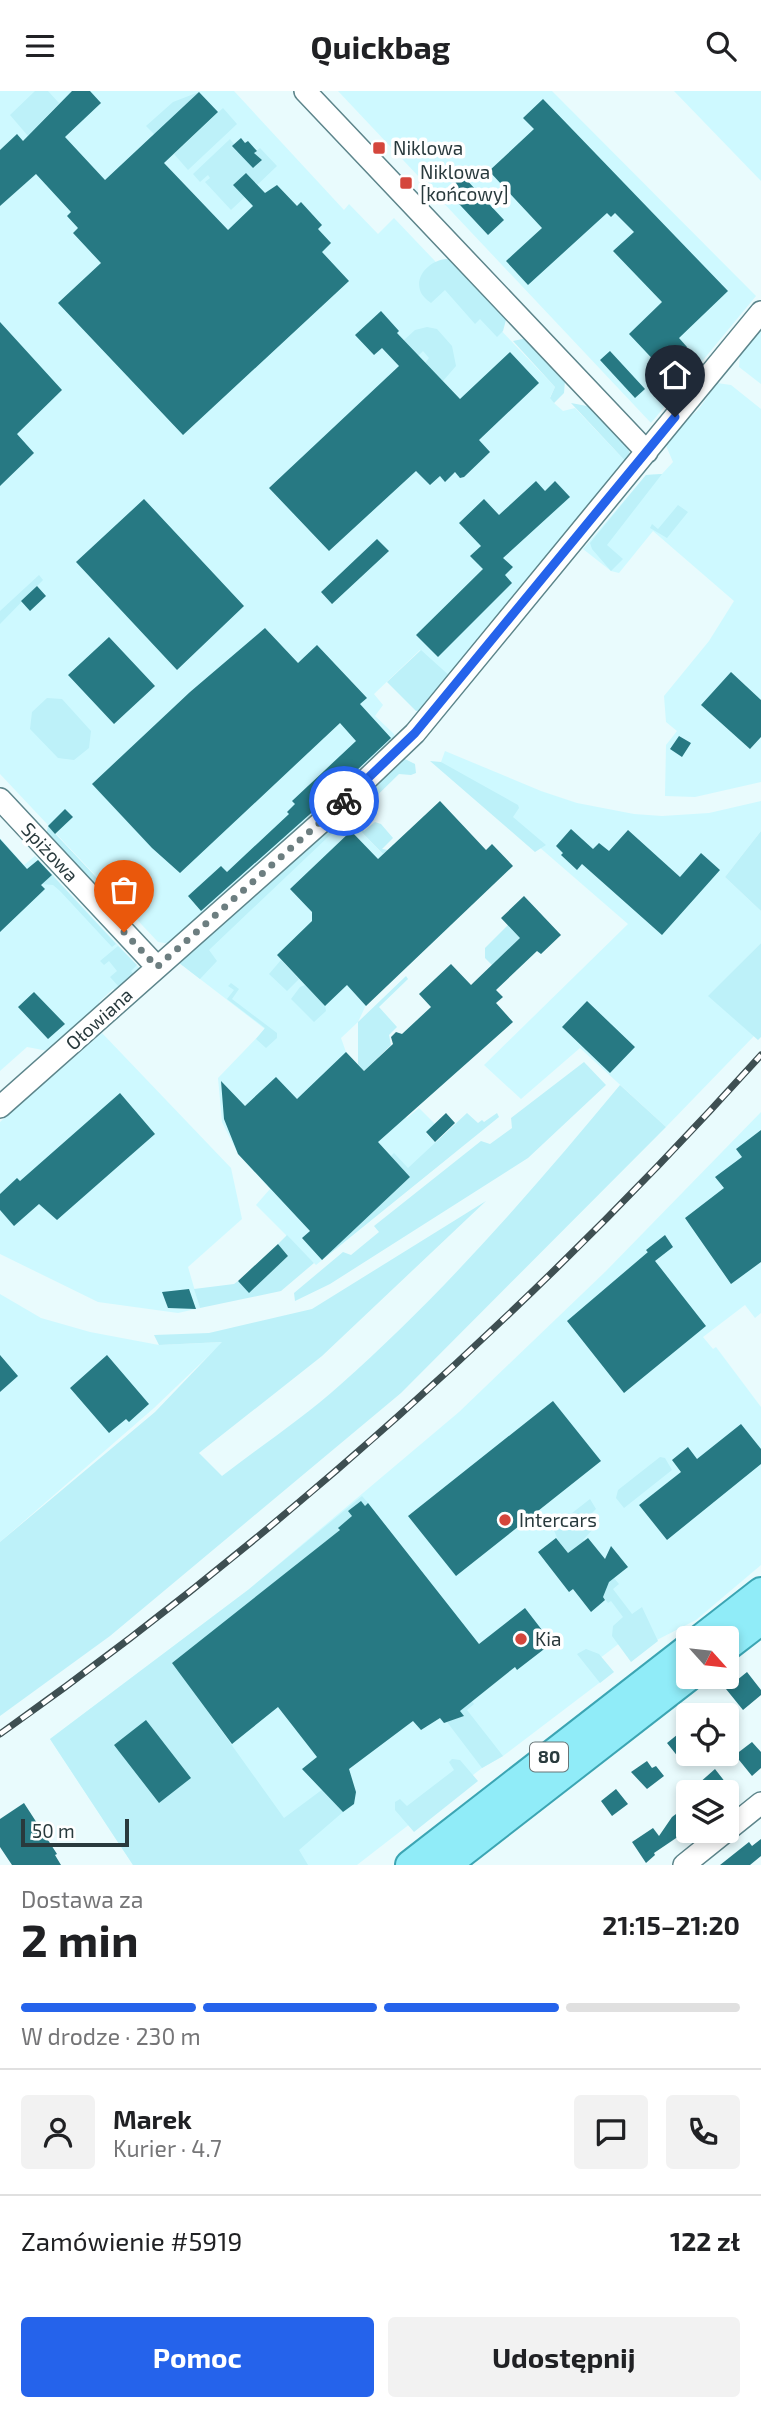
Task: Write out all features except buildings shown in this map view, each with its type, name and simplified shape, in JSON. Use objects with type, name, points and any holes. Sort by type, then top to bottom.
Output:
[{"type":"main road","points":[[717,1626],[761,1592]]},
{"type":"main road","points":[[739,1637],[761,1620]]},
{"type":"main road","name":"80","points":[[410,1865],[676,1658]]},
{"type":"main road","name":"80","points":[[446,1865],[676,1686]]},
{"type":"street","points":[[305,91],[647,452]]},
{"type":"street","name":"Ołowiana","points":[[0,1107],[327,817],[415,733],[761,312]]},
{"type":"street","name":"Spiżowa","points":[[0,799],[157,967]]},
{"type":"street","points":[[684,1865],[761,1803]]},
{"type":"shaded area","points":[[0,91],[234,91],[344,210],[349,204],[378,234],[394,218],[555,387],[550,397],[554,403],[563,411],[575,408],[629,465],[448,675],[420,650],[374,694],[383,705],[375,716],[394,734],[396,741],[171,944],[158,942],[0,774]]},
{"type":"shaded area","points":[[35,91],[48,91],[59,103],[28,136],[10,115]]},
{"type":"shaded area","points":[[338,91],[552,91],[756,296],[651,423]]},
{"type":"shaded area","points":[[674,91],[761,91],[761,181]]},
{"type":"shaded area","points":[[199,92],[155,135],[146,126],[173,102]]},
{"type":"shaded area","points":[[223,108],[237,124],[188,170],[174,154]]},
{"type":"shaded area","points":[[230,139],[253,168],[261,161],[254,153],[260,148],[277,166],[251,191],[246,173],[234,184],[248,194],[231,210],[205,182],[210,178],[208,175],[200,182],[193,174]]},
{"type":"shaded area","points":[[451,259],[507,316],[503,331],[497,337],[480,319],[475,324],[445,290],[431,303],[422,294],[419,284],[422,273],[430,265]]},
{"type":"shaded area","points":[[427,327],[437,329],[452,346],[456,366],[443,381],[425,363],[429,358],[423,351],[418,356],[403,341],[415,330]]},
{"type":"shaded area","points":[[761,330],[761,384],[739,367],[740,355]]},
{"type":"shaded area","points":[[527,338],[565,381],[564,393],[554,403],[550,398],[555,387],[513,341]]},
{"type":"shaded area","points":[[717,383],[731,385],[761,409],[761,782],[695,797],[665,796],[666,745],[677,731],[666,722],[664,696],[709,641],[734,601],[653,531],[619,573],[611,571],[583,549],[646,475],[662,474],[673,462],[664,441],[698,410]]},
{"type":"shaded area","points":[[571,403],[592,407],[627,445],[629,465]]},
{"type":"shaded area","points":[[662,474],[607,545],[623,559],[611,571],[590,543],[646,475]]},
{"type":"shaded area","points":[[678,505],[688,512],[667,538],[650,528],[652,524],[658,529]]},
{"type":"shaded area","points":[[39,575],[43,580],[0,624],[0,611]]},
{"type":"shaded area","points":[[421,650],[452,678],[424,711],[416,711],[387,682]]},
{"type":"shaded area","points":[[47,698],[62,699],[91,731],[89,748],[74,760],[58,758],[30,729],[32,712]]},
{"type":"shaded area","points":[[445,751],[577,803],[634,814],[662,816],[709,813],[761,801],[761,831],[725,877],[761,911],[761,943],[709,996],[754,1036],[666,1127],[580,1048],[521,1099],[484,1065],[628,924],[441,762]]},
{"type":"shaded area","points":[[403,758],[415,764],[416,773],[399,774],[353,819],[364,831],[375,822],[381,824],[393,838],[382,849],[388,850],[383,854],[348,818],[209,950],[217,961],[200,979],[178,962],[345,816]]},
{"type":"shaded area","points":[[430,761],[441,762],[518,805],[513,817],[546,845],[535,852]]},
{"type":"shaded area","points":[[348,818],[450,926],[366,1005],[358,1022],[341,1038],[346,1052],[407,1118],[419,1108],[435,1124],[426,1133],[449,1157],[316,1265],[256,1205],[270,1189],[238,1154],[222,1122],[218,1078],[265,1029],[178,962]]},
{"type":"shaded area","points":[[48,826],[112,894],[110,898],[106,899],[45,840]]},
{"type":"shaded area","points":[[761,831],[761,911],[725,877]]},
{"type":"shaded area","points":[[0,838],[24,865],[35,856],[142,971],[118,991],[113,989],[99,1002],[99,1006],[48,1051],[27,1047],[0,1071]]},
{"type":"shaded area","points":[[52,875],[116,944],[112,947],[53,885],[41,884]]},
{"type":"shaded area","points":[[508,925],[523,936],[492,965],[485,958],[485,948]]},
{"type":"shaded area","points":[[761,943],[761,1037],[758,1040],[708,996]]},
{"type":"shaded area","points":[[118,946],[137,965],[131,971],[134,975],[120,988],[110,977],[117,971],[109,961],[104,965],[100,961]]},
{"type":"shaded area","points":[[281,960],[299,979],[287,991],[269,974]]},
{"type":"shaded area","points":[[406,976],[408,979],[379,1007],[397,1027],[389,1035],[391,1045],[364,1071],[358,1064],[358,1022]]},
{"type":"shaded area","points":[[231,983],[239,989],[232,999],[277,1033],[277,1038],[266,1048],[256,1039],[265,1028],[227,999],[234,990],[228,986]]},
{"type":"shaded area","points":[[305,985],[325,1006],[326,1011],[314,1022],[291,999],[300,987]]},
{"type":"shaded area","points":[[102,1033],[231,1168],[242,1219],[188,1267],[200,1308],[178,1313],[98,1302],[0,1254],[0,1122]]},
{"type":"shaded area","points":[[584,1062],[606,1085],[528,1158],[330,1284],[295,1301],[294,1293],[343,1252],[351,1255],[379,1232],[374,1226],[481,1141],[490,1144],[512,1128],[511,1118]]},
{"type":"shaded area","points":[[620,1085],[666,1127],[401,1393],[110,1636],[0,1716],[0,1542],[155,1412],[222,1342],[159,1345],[154,1335],[209,1333],[312,1309],[486,1201],[322,1356],[199,1453],[222,1476],[326,1397],[415,1315],[520,1202]]},
{"type":"shaded area","points":[[761,1112],[761,1313],[755,1318],[745,1305],[703,1337],[713,1349],[716,1347],[761,1407],[761,1565],[696,1620],[684,1626],[676,1626],[676,1630],[651,1643],[638,1629],[595,1662],[607,1677],[503,1756],[482,1768],[357,1865],[133,1865],[50,1739],[248,1590],[459,1412],[606,1271]]},
{"type":"shaded area","points":[[467,1113],[478,1123],[497,1113],[499,1117],[322,1260],[410,1177],[391,1156],[394,1153],[408,1168]]},
{"type":"shaded area","points":[[287,1235],[314,1263],[281,1291],[200,1308],[194,1289],[234,1284],[238,1281],[249,1292],[288,1256],[278,1244]]},
{"type":"shaded area","points":[[0,1294],[41,1318],[90,1332],[159,1345],[223,1342],[154,1408],[0,1542]]},
{"type":"shaded area","points":[[660,1457],[665,1458],[672,1470],[624,1508],[616,1498],[618,1490]]},
{"type":"shaded area","points":[[362,1496],[370,1505],[338,1530],[474,1704],[467,1710],[503,1756],[482,1768],[447,1722],[463,1716],[326,1541],[173,1663],[284,1818],[323,1789],[343,1812],[299,1850],[308,1865],[133,1865],[50,1739],[248,1590]]},
{"type":"shaded area","points":[[590,1499],[596,1509],[587,1518],[594,1528],[583,1540],[592,1551],[596,1548],[605,1559],[603,1565],[619,1584],[613,1589],[632,1614],[642,1607],[658,1641],[631,1662],[612,1636],[613,1626],[623,1617],[611,1601],[608,1603],[558,1540],[553,1528]]},
{"type":"shaded area","points":[[586,1649],[599,1654],[614,1672],[600,1683],[577,1654]]},
{"type":"shaded area","points":[[452,1759],[460,1760],[478,1781],[414,1832],[395,1810],[395,1802],[400,1799],[407,1806],[454,1770],[449,1762]]},
{"type":"railway","points":[[0,1734],[203,1581],[302,1500],[399,1415],[586,1239],[761,1055]]},
{"type":"way so far","points":[[124,932],[157,967],[344,801]]},
{"type":"place","name":"Niklowa","points":[[379,148]]},
{"type":"place","name":"Niklowa [końcowy]","points":[[406,183]]},
{"type":"place","name":"Intercars","points":[[505,1520]]},
{"type":"place","name":"Kia","points":[[521,1639]]},
{"type":"route","points":[[344,801],[415,733],[675,417]]}]
